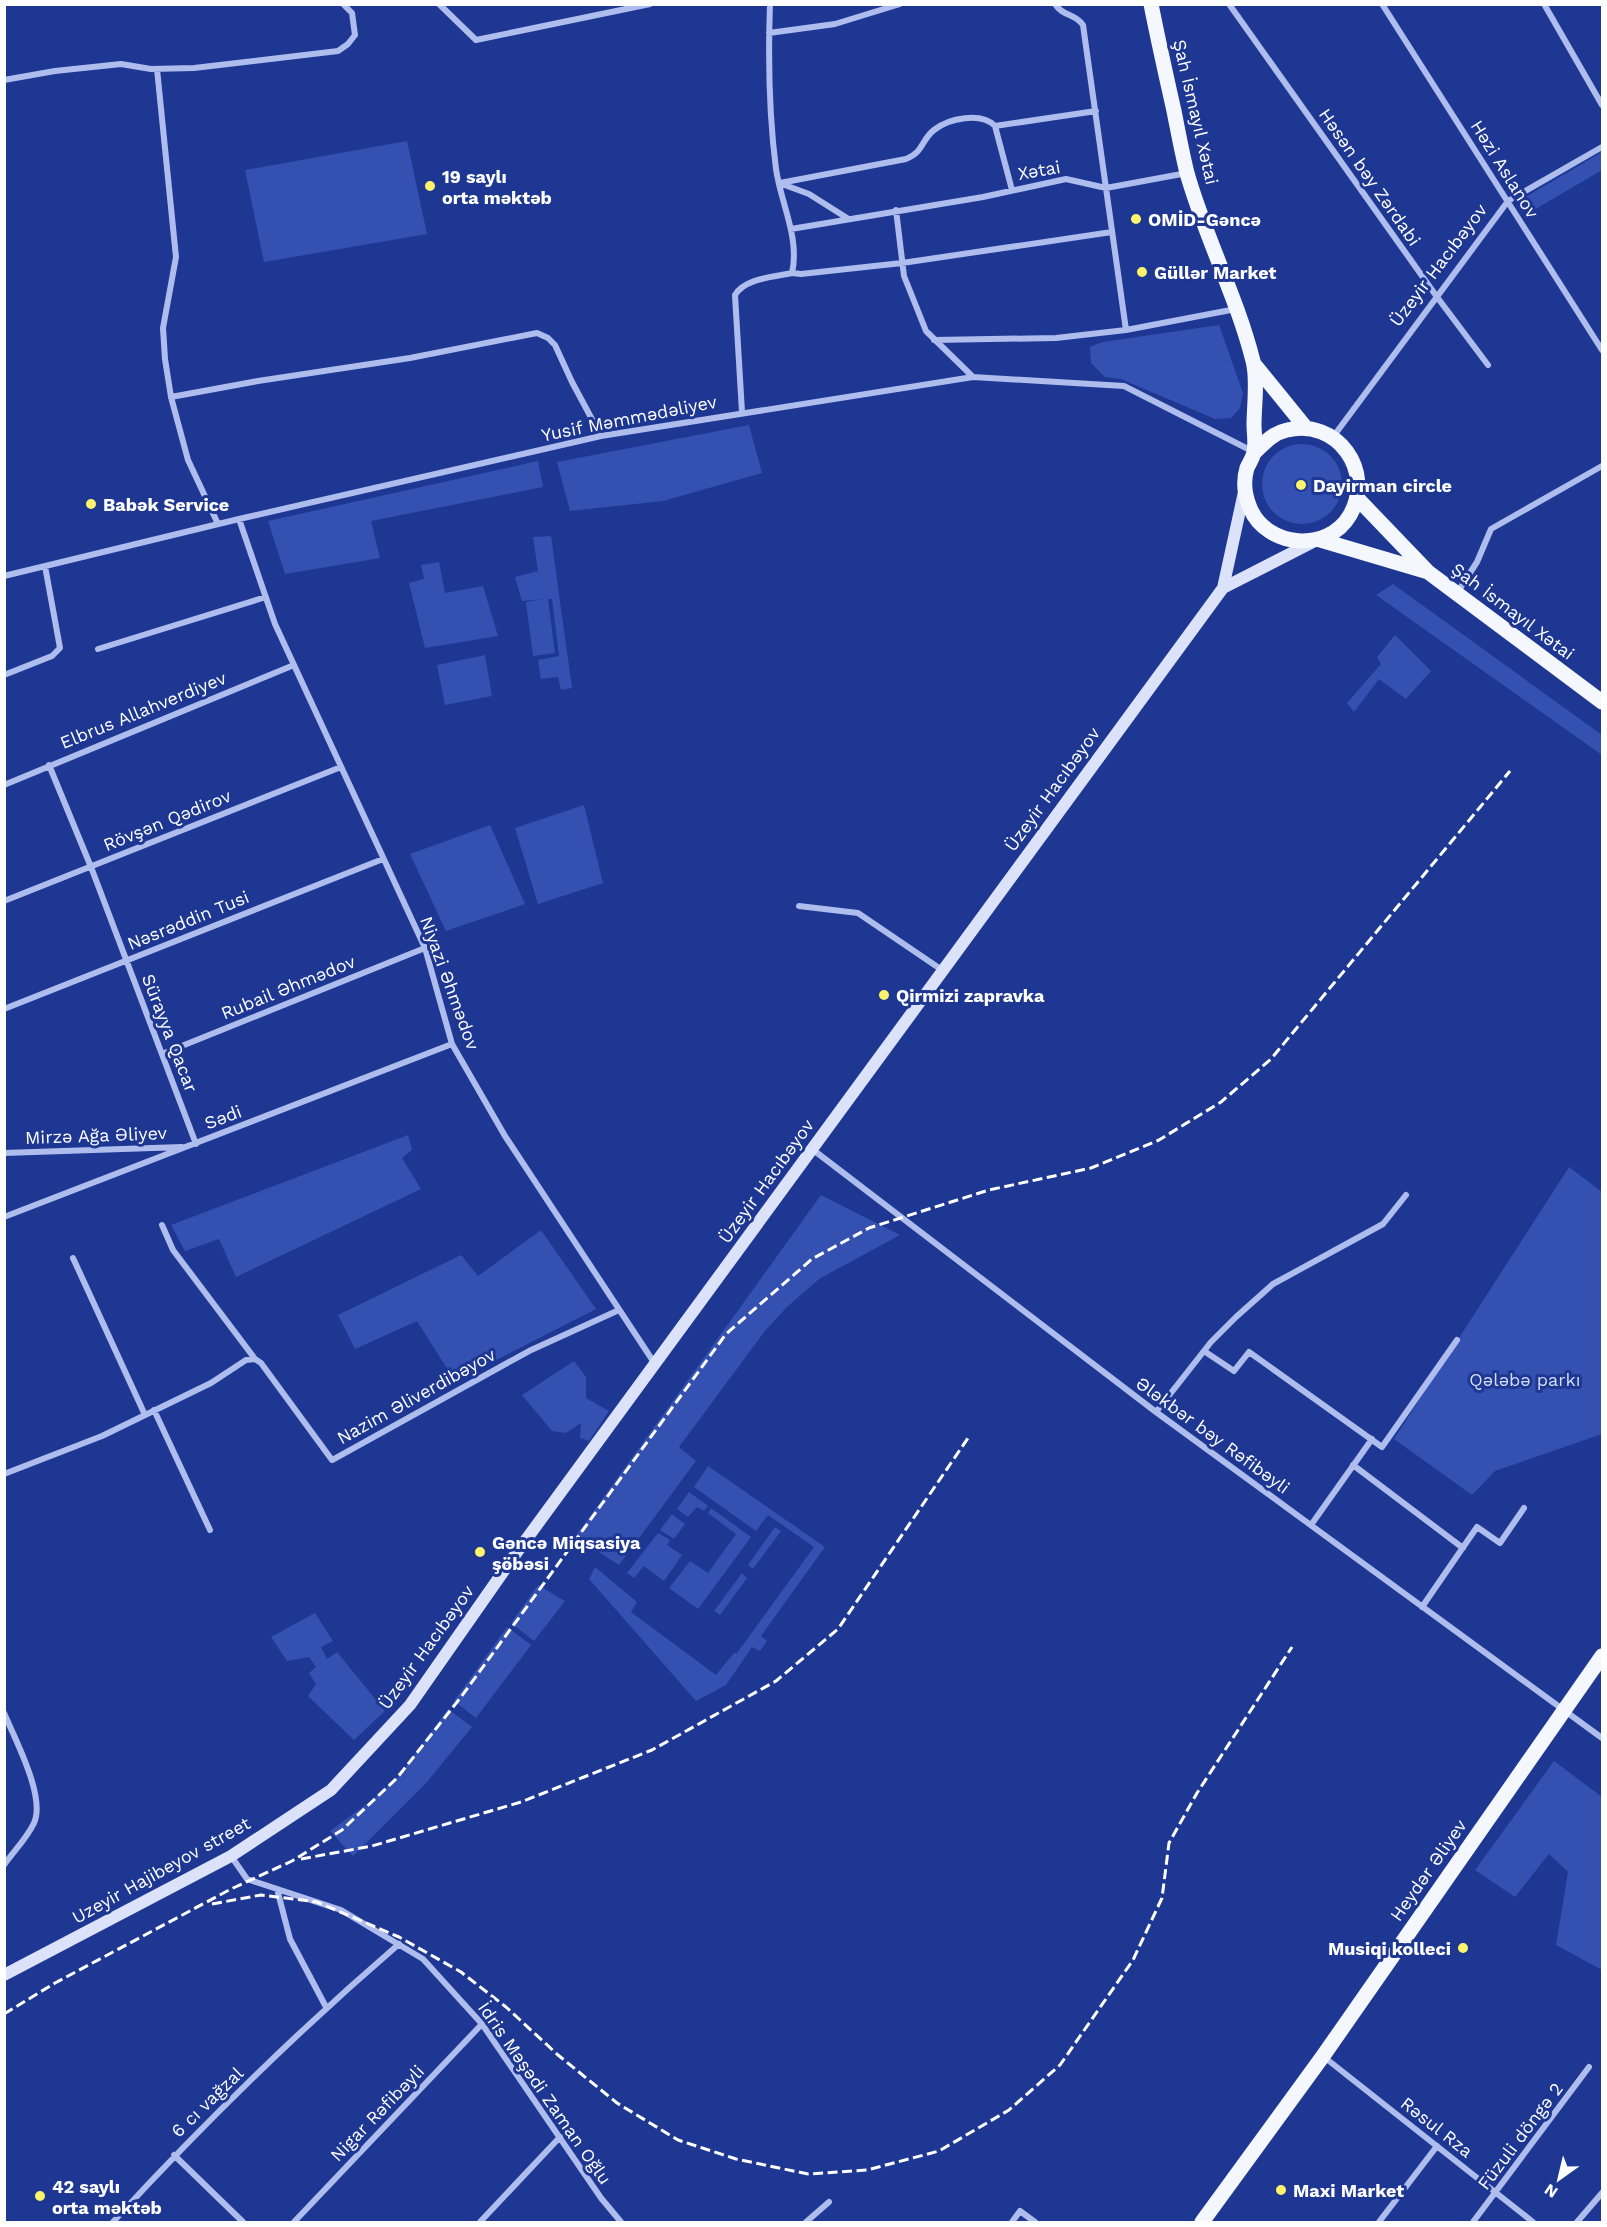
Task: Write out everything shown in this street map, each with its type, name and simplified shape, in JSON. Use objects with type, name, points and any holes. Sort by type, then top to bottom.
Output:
[{"type":"main road","name":"Şah İsmayıl Xətai","points":[[1151,4],[1188,173],[1254,364],[1254,453]]},
{"type":"main road","name":"Şah İsmayıl Xətai","points":[[1254,364],[1305,428]]},
{"type":"main road","points":[[1305,428],[1325,432],[1341,444],[1353,460],[1358,479],[1357,498],[1349,517],[1335,531],[1223,588],[1245,490],[1246,471],[1254,453],[1268,438],[1286,430],[1305,428]]},
{"type":"main road","points":[[1245,490],[1250,510],[1262,526],[1278,537],[1298,542],[1317,540],[1428,572]]},
{"type":"main road","points":[[1357,498],[1428,572]]},
{"type":"main road","name":"Şah İsmayıl Xətai","points":[[1428,572],[1602,702]]},
{"type":"main road","name":"Üzeyir Hacıbəyov","points":[[231,1856],[331,1790],[410,1705],[492,1587],[1223,588]]},
{"type":"main road","name":"Heydər Əliyev","points":[[1202,2223],[1323,2056],[1602,1656]]},
{"type":"main road","name":"Uzeyir Hajibeyov street","points":[[4,1975],[231,1856]]},
{"type":"street","points":[[4,80],[55,71],[121,64],[157,69],[194,68],[338,51],[348,44],[355,34],[352,13],[343,4]]},
{"type":"street","points":[[439,4],[476,40],[650,4]]},
{"type":"street","points":[[770,4],[769,76],[777,172],[795,255],[792,273]]},
{"type":"street","points":[[769,33],[835,24],[900,4]]},
{"type":"street","points":[[1055,4],[1060,12],[1080,19],[1083,25],[1126,330]]},
{"type":"street","name":"Həsən bəy Zərdabi","points":[[1229,4],[1488,365]]},
{"type":"street","name":"Həzi Aslanov","points":[[1382,4],[1602,350]]},
{"type":"street","points":[[1544,4],[1602,105]]},
{"type":"street","points":[[157,69],[176,257],[163,328],[171,396],[188,460],[218,524]]},
{"type":"street","points":[[995,126],[1096,111]]},
{"type":"street","points":[[780,183],[906,159],[917,154],[935,129],[954,121],[981,118],[990,121],[995,126],[1012,190]]},
{"type":"street","name":"Üzeyir Hacıbəyov","points":[[1333,438],[1508,201],[1602,147]]},
{"type":"street","name":"Xətai","points":[[791,229],[1066,179],[1106,188],[1188,173]]},
{"type":"street","points":[[780,183],[809,194],[847,219]]},
{"type":"street","points":[[896,210],[904,276],[926,330],[973,377]]},
{"type":"street","points":[[742,412],[735,295],[739,288],[747,284],[792,273],[801,274],[902,262],[1112,232]]},
{"type":"street","points":[[934,340],[1056,338],[1126,330],[1236,309]]},
{"type":"street","points":[[171,396],[410,358],[537,333],[548,338],[555,345],[601,436]]},
{"type":"street","name":"Yusif Məmmədəliyev","points":[[4,576],[239,519],[601,436],[973,377],[1124,386],[1254,453]]},
{"type":"street","points":[[1456,593],[1477,562],[1491,529],[1602,466]]},
{"type":"street","name":"Niyazi Əhmədov","points":[[239,519],[275,624],[425,948],[452,1044],[505,1136],[655,1364]]},
{"type":"street","points":[[4,675],[52,656],[60,648],[61,642],[45,566]]},
{"type":"street","points":[[98,649],[266,597]]},
{"type":"street","name":"Elbrus Allahverdiyev","points":[[4,785],[294,665]]},
{"type":"street","name":"Sürayya Qacar","points":[[49,765],[91,867],[196,1144]]},
{"type":"street","name":"Rövşən Qədirov","points":[[4,901],[341,767]]},
{"type":"street","name":"Nəsrəddin Tusi","points":[[4,1009],[384,859]]},
{"type":"street","points":[[799,906],[858,913],[942,970]]},
{"type":"street","name":"Rubail Əhmədov","points":[[162,1054],[425,948]]},
{"type":"street","name":"Sədi","points":[[4,1217],[452,1044]]},
{"type":"street","name":"Mirzə Ağa Əliyev","points":[[4,1153],[189,1146]]},
{"type":"street","name":"Ələkbər bəy Rəfibəyli","points":[[812,1149],[1156,1412],[1602,1738]]},
{"type":"street","points":[[1156,1412],[1204,1351],[1236,1317],[1273,1284],[1383,1224],[1406,1195]]},
{"type":"street","points":[[162,1225],[173,1250],[255,1359]]},
{"type":"street","points":[[73,1258],[145,1415]]},
{"type":"street","name":"Nazim Əliverdibəyov","points":[[255,1359],[261,1363],[332,1460],[529,1351],[619,1310]]},
{"type":"street","points":[[1204,1351],[1234,1371],[1249,1352],[1382,1447],[1457,1340]]},
{"type":"street","points":[[4,1474],[74,1448],[210,1383],[246,1360],[255,1359]]},
{"type":"street","points":[[154,1410],[210,1530]]},
{"type":"street","points":[[1311,1525],[1371,1439]]},
{"type":"street","points":[[1353,1465],[1463,1548]]},
{"type":"street","points":[[1422,1607],[1477,1527],[1500,1543],[1524,1508]]},
{"type":"street","points":[[4,1713],[33,1785],[38,1810],[34,1823],[4,1865]]},
{"type":"street","name":"İdris Məşədi Zaman Oğlu","points":[[231,1856],[247,1879],[341,1910],[423,1959],[482,2024],[621,2223]]},
{"type":"street","points":[[277,1889],[290,1939],[326,2007]]},
{"type":"street","name":"6 cı vağzal","points":[[113,2223],[174,2156],[326,2007],[399,1944]]},
{"type":"street","name":"Nigar Rəfibəyli","points":[[294,2223],[482,2024]]},
{"type":"street","name":"Rəsul Rza","points":[[1323,2056],[1533,2223]]},
{"type":"street","name":"Füzuli döngə 2","points":[[1473,2223],[1589,2067]]},
{"type":"street","points":[[480,2223],[560,2138]]},
{"type":"street","points":[[1379,2223],[1437,2146]]},
{"type":"street","points":[[174,2156],[243,2223]]},
{"type":"street","points":[[1577,2223],[1602,2193]]},
{"type":"street","points":[[806,2223],[829,2202]]},
{"type":"street","points":[[1012,2223],[1020,2211],[1035,2223]]},
{"type":"green space","points":[[407,141],[427,234],[264,262],[245,170]]},
{"type":"green space","points":[[1602,152],[1602,170],[1527,214],[1519,201]]},
{"type":"green space","points":[[1219,325],[1243,393],[1240,408],[1231,418],[1215,419],[1121,379],[1105,377],[1091,363],[1090,347],[1103,342]]},
{"type":"green space","points":[[749,425],[762,473],[663,501],[570,511],[557,462]]},
{"type":"green space","points":[[1294,444],[1310,444],[1331,455],[1342,476],[1342,492],[1331,513],[1310,524],[1294,524],[1280,518],[1268,506],[1262,492],[1262,476],[1268,462],[1280,450]]},
{"type":"green space","points":[[538,461],[543,487],[371,521],[380,558],[285,574],[268,521]]},
{"type":"green space","points":[[551,536],[572,688],[561,690],[558,677],[541,679],[538,660],[559,656],[552,599],[548,599],[555,653],[533,656],[526,602],[543,599],[522,601],[515,577],[538,571],[533,537]]},
{"type":"green space","points":[[439,562],[445,593],[483,586],[498,636],[425,648],[409,583],[424,579],[421,565]]},
{"type":"green space","points":[[1393,584],[1602,735],[1602,755],[1376,595]]},
{"type":"green space","points":[[1395,635],[1431,671],[1406,699],[1379,679],[1354,712],[1347,703],[1381,664],[1377,657]]},
{"type":"green space","points":[[485,655],[492,696],[445,705],[437,665]]},
{"type":"green space","points":[[584,805],[603,883],[538,904],[515,828]]},
{"type":"green space","points":[[490,825],[525,904],[446,931],[410,854]]},
{"type":"green space","points":[[408,1135],[412,1150],[402,1158],[421,1189],[236,1277],[219,1239],[185,1251],[171,1225]]},
{"type":"green space","name":"Qələbə parkı","points":[[1569,1167],[1602,1192],[1602,1434],[1495,1471],[1472,1495],[1394,1439]]},
{"type":"green space","points":[[821,1195],[900,1235],[819,1279],[787,1307],[765,1331],[679,1447],[696,1461],[619,1565],[575,1537]]},
{"type":"green space","points":[[541,1230],[596,1309],[455,1381],[417,1321],[355,1349],[338,1315],[461,1255],[478,1276]]},
{"type":"green space","points":[[574,1361],[586,1377],[586,1398],[609,1411],[589,1441],[580,1438],[581,1423],[566,1433],[552,1431],[522,1395]]},
{"type":"green space","points":[[708,1466],[825,1547],[761,1636],[767,1641],[760,1651],[752,1647],[726,1685],[696,1701],[589,1579],[595,1567],[637,1602],[631,1612],[716,1675],[734,1653],[737,1653],[814,1547],[768,1515],[756,1531],[694,1487]]},
{"type":"green space","points":[[689,1492],[708,1506],[704,1511],[697,1507],[688,1517],[677,1509]]},
{"type":"green space","points":[[711,1508],[751,1537],[698,1609],[669,1588],[690,1561],[708,1573],[736,1534],[708,1513]]},
{"type":"green space","points":[[672,1514],[685,1524],[674,1539],[660,1530]]},
{"type":"green space","points":[[775,1527],[781,1531],[753,1569],[748,1565]]},
{"type":"green space","points":[[658,1533],[670,1540],[667,1545],[682,1555],[664,1581],[644,1566],[634,1578],[627,1573]]},
{"type":"green space","points":[[742,1573],[747,1578],[720,1615],[714,1611]]},
{"type":"green space","points":[[538,1585],[565,1601],[534,1641],[511,1623]]},
{"type":"green space","points":[[315,1613],[333,1641],[321,1647],[327,1659],[337,1652],[385,1711],[354,1740],[308,1696],[316,1684],[309,1673],[316,1667],[309,1657],[287,1661],[271,1637]]},
{"type":"green space","points":[[507,1627],[531,1645],[476,1718],[454,1701]]},
{"type":"green space","points":[[448,1709],[472,1727],[427,1782],[353,1856],[330,1831],[372,1800],[399,1776]]},
{"type":"green space","points":[[1554,1761],[1602,1797],[1602,1970],[1556,1945],[1568,1872],[1549,1854],[1515,1897],[1475,1870]]},
{"type":"railway","points":[[4,2014],[55,1983],[231,1889],[292,1861],[342,1830],[397,1778],[461,1697],[726,1334],[812,1259],[869,1228],[989,1190],[1091,1168],[1159,1140],[1221,1102],[1271,1059],[1510,771]]},
{"type":"railway","points":[[301,1859],[372,1846],[521,1802],[652,1750],[776,1681],[838,1629],[968,1438]]},
{"type":"railway","points":[[212,1904],[261,1895],[317,1902],[399,1937],[461,1972],[506,2007],[558,2055],[617,2103],[678,2140],[736,2159],[808,2174],[867,2170],[939,2151],[1009,2110],[1060,2065],[1133,1960],[1162,1898],[1169,1843],[1197,1793],[1292,1647]]},
{"type":"place","name":"19 saylı orta məktəb","points":[[430,186]]},
{"type":"place","name":"OMİD-Gəncə","points":[[1136,219]]},
{"type":"place","name":"Güllər Market","points":[[1142,272]]},
{"type":"place","name":"Dayirman circle","points":[[1301,485]]},
{"type":"place","name":"Babək Service","points":[[91,504]]},
{"type":"place","name":"Qirmizi zapravka","points":[[884,995]]},
{"type":"place","name":"Gəncə Miqsasiya şöbəsi","points":[[480,1552]]},
{"type":"place","name":"Musiqi kolleci","points":[[1463,1948]]},
{"type":"place","name":"Maxi Market","points":[[1281,2190]]},
{"type":"place","name":"42 saylı orta məktəb","points":[[40,2196]]}]
